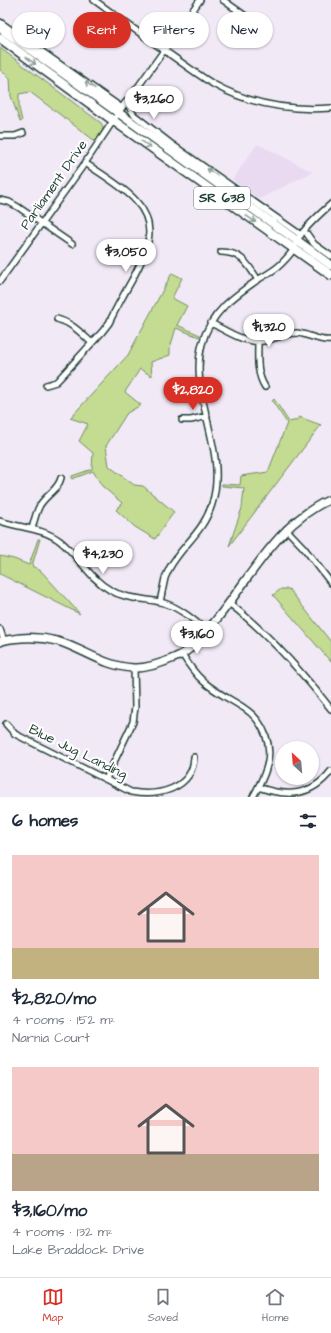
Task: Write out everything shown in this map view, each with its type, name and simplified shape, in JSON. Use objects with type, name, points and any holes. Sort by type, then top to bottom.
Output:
[{"type":"main road","name":"SR 638","points":[[0,28],[120,112],[184,160],[300,240],[331,265]]},
{"type":"main road","name":"SR 638","points":[[0,38],[331,275]]},
{"type":"main road","points":[[170,143],[184,160]]},
{"type":"street","points":[[94,0],[164,51],[212,83],[245,98],[282,107],[307,109],[331,108]]},
{"type":"street","name":"Parliament Drive","points":[[0,281],[200,0]]},
{"type":"street","points":[[223,0],[240,12]]},
{"type":"street","points":[[0,22],[120,112]]},
{"type":"street","name":"Parliament Drive","points":[[120,112],[128,105],[130,98]]},
{"type":"street","points":[[128,105],[134,115],[300,240]]},
{"type":"street","points":[[0,136],[15,136],[23,133]]},
{"type":"street","points":[[46,385],[56,382],[109,323],[147,248],[149,234],[148,221],[145,213],[137,201],[85,163]]},
{"type":"street","points":[[0,200],[14,204],[72,244]]},
{"type":"street","points":[[160,602],[168,569],[199,531],[208,515],[214,498],[217,473],[216,460],[200,384],[199,366],[202,343],[211,324],[227,302],[281,264],[294,249],[310,225],[331,204]]},
{"type":"street","points":[[300,240],[307,234],[310,225]]},
{"type":"street","points":[[307,234],[314,244],[331,256]]},
{"type":"street","points":[[221,252],[232,253],[242,258],[258,280]]},
{"type":"street","points":[[57,319],[72,325],[92,343]]},
{"type":"street","points":[[211,324],[235,336],[258,341],[295,333],[331,340]]},
{"type":"street","points":[[258,341],[258,374],[265,387]]},
{"type":"street","points":[[182,420],[191,420],[207,416]]},
{"type":"street","points":[[32,528],[38,508],[59,485],[61,478]]},
{"type":"street","points":[[0,629],[2,641],[28,638],[48,639],[66,644],[103,662],[134,668],[161,663],[182,654],[200,640],[229,604],[272,545],[286,529],[307,512],[331,498]]},
{"type":"street","points":[[0,521],[43,531],[60,540],[98,582],[110,590],[125,596],[160,602],[177,609],[207,630]]},
{"type":"street","points":[[286,529],[304,548],[331,584]]},
{"type":"street","points":[[229,604],[245,615],[272,640],[331,709]]},
{"type":"street","points":[[182,654],[192,670],[202,680],[248,711],[259,721],[264,729],[269,756],[266,769],[253,797]]},
{"type":"street","points":[[106,779],[133,722],[135,707],[134,668]]},
{"type":"street","name":"Blue Jug Landing","points":[[6,724],[15,734],[131,792],[143,796],[166,794],[178,788],[188,778],[192,771],[194,757]]},
{"type":"street","points":[[258,787],[283,794],[298,793],[317,785],[331,771]]},
{"type":"shaded area","points":[[257,144],[313,172],[259,199],[232,180]]},
{"type":"green space","points":[[0,48],[101,123],[103,130],[95,141],[30,92],[19,94],[19,108],[22,121],[20,122],[11,96],[10,78],[0,70]]},
{"type":"green space","points":[[172,273],[182,278],[172,298],[187,306],[177,325],[200,335],[199,337],[176,328],[170,348],[170,355],[151,362],[152,376],[140,369],[125,392],[141,405],[127,413],[106,446],[109,466],[134,485],[143,486],[174,512],[155,539],[135,527],[116,510],[122,503],[102,486],[93,471],[72,479],[72,476],[92,469],[93,453],[79,441],[88,424],[70,418],[128,355]]},
{"type":"green space","points":[[274,399],[289,422],[298,420],[299,417],[321,425],[229,546],[242,508],[244,488],[222,486],[222,484],[240,485],[241,476],[268,472],[287,423],[272,401]]},
{"type":"green space","points":[[38,539],[40,539],[32,566],[41,571],[80,614],[0,574],[0,556],[14,559],[29,565]]},
{"type":"green space","points":[[281,589],[289,589],[331,642],[331,662],[273,595]]}]
